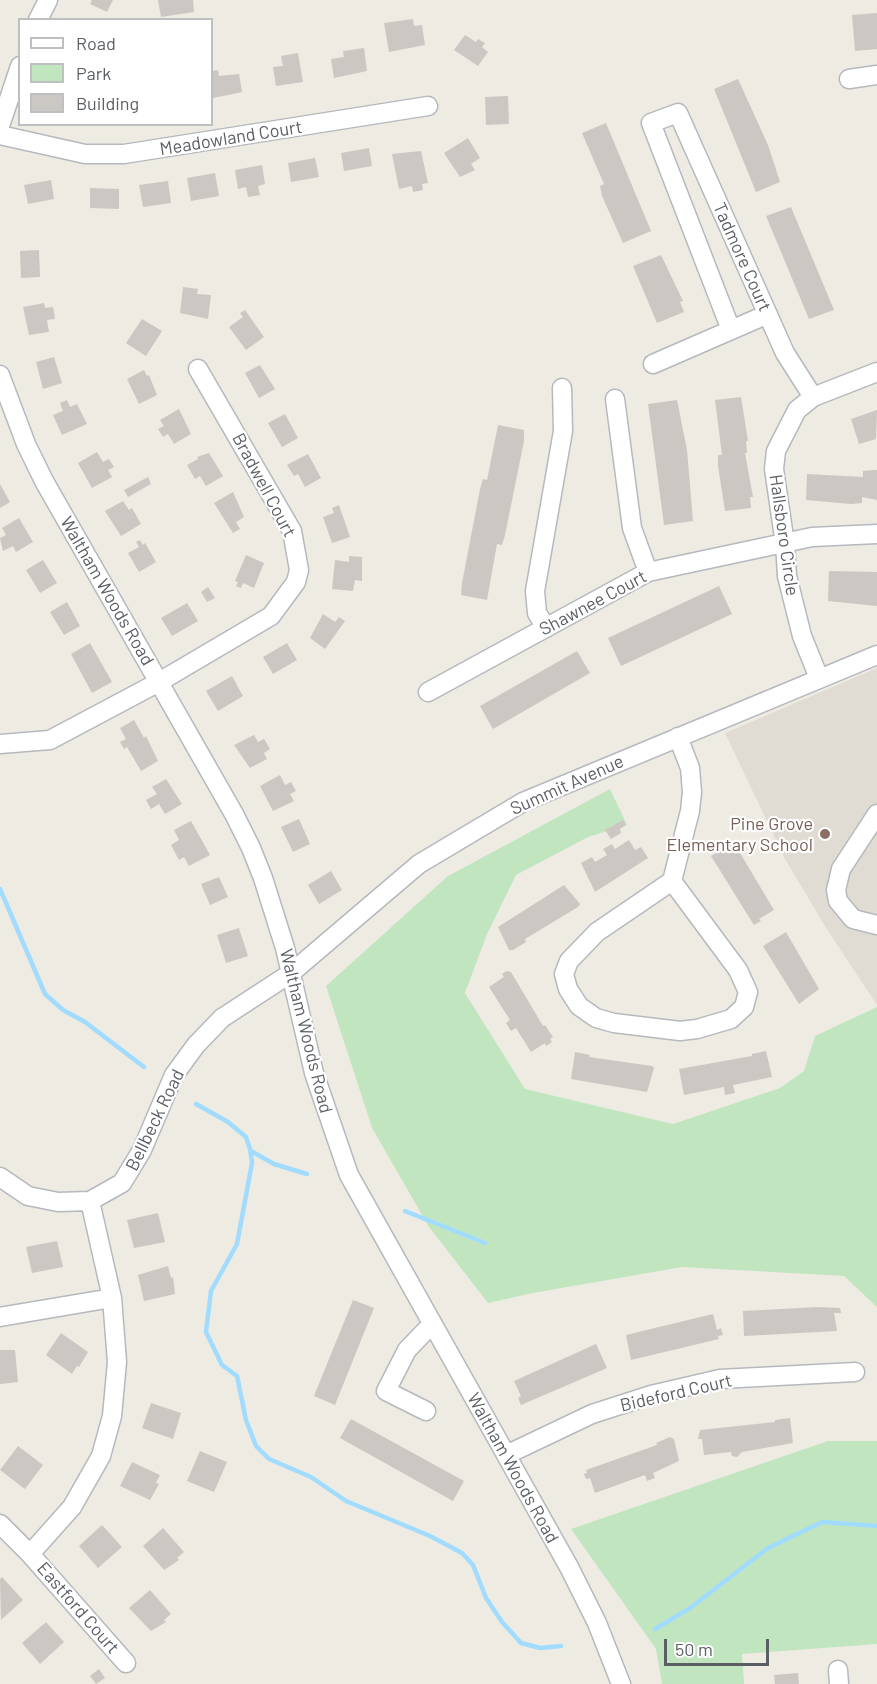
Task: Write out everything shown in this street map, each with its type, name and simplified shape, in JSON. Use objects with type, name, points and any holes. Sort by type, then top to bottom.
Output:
[{"type":"street","points":[[39,18],[48,0]]},
{"type":"street","points":[[0,126],[18,72]]},
{"type":"street","points":[[849,79],[877,75]]},
{"type":"street","name":"Meadowland Court","points":[[0,135],[85,154],[124,154],[428,106]]},
{"type":"street","name":"Tadmore Court","points":[[731,330],[651,123],[678,113],[785,353],[813,398]]},
{"type":"street","points":[[653,364],[768,314]]},
{"type":"street","name":"Bradwell Court","points":[[0,744],[50,740],[159,682],[271,616],[288,597],[299,570],[292,531],[198,369]]},
{"type":"street","name":"Hallsboro Circle","points":[[819,678],[802,636],[787,576],[786,544],[774,469],[777,451],[797,410],[813,398],[877,372]]},
{"type":"street","name":"Waltham Woods Road","points":[[0,375],[22,435],[44,481],[234,813],[251,848],[275,912],[314,1073],[350,1175],[584,1597],[621,1684]]},
{"type":"street","points":[[546,628],[537,613],[535,591],[563,431],[562,388]]},
{"type":"street","points":[[615,399],[632,528],[648,572]]},
{"type":"street","name":"Shawnee Court","points":[[428,692],[648,572],[812,537],[877,534]]},
{"type":"street","name":"Summit Avenue","points":[[291,973],[419,864],[523,802],[877,655]]},
{"type":"street","points":[[672,881],[738,970],[748,992],[744,1007],[731,1019],[698,1029],[680,1031],[614,1023],[596,1018],[579,1006],[568,989],[564,974],[569,961],[597,932],[672,881],[690,811],[692,792],[690,768],[678,737]]},
{"type":"street","points":[[877,813],[841,869],[836,890],[838,901],[853,919],[877,925]]},
{"type":"street","name":"Bellbeck Road","points":[[0,1177],[28,1196],[58,1202],[90,1201],[122,1183],[132,1171],[166,1092],[196,1045],[222,1018],[291,973]]},
{"type":"street","name":"Eastford Court","points":[[30,1554],[72,1507],[101,1456],[112,1416],[117,1362],[112,1298],[90,1201]]},
{"type":"street","points":[[0,1317],[112,1298]]},
{"type":"street","points":[[426,1412],[386,1391],[408,1350],[432,1324]]},
{"type":"street","name":"Bideford Court","points":[[506,1455],[592,1414],[651,1395],[720,1379],[855,1372]]},
{"type":"street","name":"Eastford Court","points":[[0,1524],[30,1554],[126,1663]]},
{"type":"shaded area","name":"Pine Grove Elementary School","points":[[877,668],[877,1005],[828,931],[785,859],[725,733]]},
{"type":"green space","points":[[610,789],[627,825],[588,837],[516,875],[487,934],[465,993],[525,1089],[673,1124],[780,1088],[804,1071],[815,1036],[877,1007],[877,1307],[844,1276],[682,1267],[488,1303],[429,1227],[372,1128],[326,986],[448,876]]},
{"type":"green space","points":[[828,1441],[877,1441],[877,1644],[742,1654],[744,1684],[662,1684],[656,1649],[571,1529]]},
{"type":"building","points":[[92,0],[113,0],[107,12],[90,4]]},
{"type":"building","points":[[158,0],[193,0],[194,12],[161,17]]},
{"type":"building","points":[[877,13],[877,49],[855,51],[852,15]]},
{"type":"building","points":[[413,19],[414,26],[422,25],[425,45],[389,52],[384,23]]},
{"type":"building","points":[[465,35],[476,42],[478,39],[485,43],[482,47],[488,52],[478,66],[454,50]]},
{"type":"building","points":[[364,48],[367,71],[334,78],[331,59],[344,57],[343,51]]},
{"type":"building","points":[[298,53],[303,82],[276,86],[273,67],[283,66],[281,56]]},
{"type":"building","points":[[218,70],[219,76],[239,74],[242,92],[213,98],[213,71]]},
{"type":"building","points":[[738,79],[768,145],[780,182],[756,192],[714,89]]},
{"type":"building","points":[[508,96],[509,124],[486,125],[485,97]]},
{"type":"building","points":[[606,123],[651,231],[623,243],[602,196],[600,186],[604,184],[582,133]]},
{"type":"building","points":[[468,138],[480,158],[471,164],[475,170],[460,177],[444,153]]},
{"type":"building","points":[[369,148],[372,166],[344,171],[341,153]]},
{"type":"building","points":[[421,151],[428,183],[422,184],[423,190],[413,192],[412,186],[399,189],[392,154]]},
{"type":"building","points":[[315,158],[319,177],[291,182],[288,163]]},
{"type":"building","points":[[262,165],[265,184],[258,186],[260,195],[248,197],[246,187],[238,189],[235,170]]},
{"type":"building","points":[[215,173],[219,196],[191,201],[187,178]]},
{"type":"building","points":[[51,180],[54,199],[28,204],[24,185]]},
{"type":"building","points":[[168,181],[171,203],[143,207],[139,185]]},
{"type":"building","points":[[90,188],[119,189],[119,209],[90,208]]},
{"type":"building","points":[[791,207],[834,310],[809,319],[766,216]]},
{"type":"building","points":[[39,250],[40,277],[21,278],[20,251]]},
{"type":"building","points":[[661,255],[683,301],[680,302],[684,312],[657,323],[633,266]]},
{"type":"building","points":[[183,287],[198,289],[197,294],[211,295],[208,319],[180,313]]},
{"type":"building","points":[[44,303],[45,308],[53,307],[55,319],[47,320],[49,332],[29,335],[23,307]]},
{"type":"building","points":[[245,310],[264,337],[246,350],[229,327],[243,317],[240,313]]},
{"type":"building","points":[[142,319],[162,331],[146,356],[126,343]]},
{"type":"building","points":[[54,357],[62,383],[43,389],[36,362]]},
{"type":"building","points":[[260,365],[275,389],[259,398],[245,373]]},
{"type":"building","points":[[144,370],[147,376],[149,375],[157,395],[139,404],[127,379]]},
{"type":"building","points":[[741,397],[748,441],[746,441],[747,453],[745,453],[753,497],[750,497],[751,508],[725,511],[718,466],[718,455],[722,455],[715,400]]},
{"type":"building","points":[[67,400],[70,407],[77,404],[87,424],[62,435],[53,415],[63,411],[60,403]]},
{"type":"building","points":[[677,400],[687,450],[693,521],[664,525],[648,404]]},
{"type":"building","points":[[179,409],[191,434],[174,444],[168,434],[163,437],[158,429],[164,426],[160,420]]},
{"type":"building","points":[[877,410],[876,439],[859,444],[851,419]]},
{"type":"building","points":[[285,414],[298,438],[282,447],[268,423]]},
{"type":"building","points":[[498,425],[524,430],[524,441],[505,535],[502,545],[497,544],[487,600],[461,595],[480,489],[483,479],[487,480]]},
{"type":"building","points":[[97,452],[103,462],[109,459],[114,467],[108,470],[112,477],[92,488],[78,463]]},
{"type":"building","points":[[209,453],[223,476],[206,486],[200,476],[195,479],[187,465],[198,459],[197,457]]},
{"type":"building","points":[[308,454],[321,478],[305,487],[298,474],[294,476],[287,465]]},
{"type":"building","points":[[877,470],[877,500],[862,497],[862,503],[851,504],[806,500],[807,474],[863,477],[863,471]]},
{"type":"building","points":[[148,477],[151,484],[128,497],[124,490]]},
{"type":"building","points":[[0,484],[10,502],[0,508]]},
{"type":"building","points":[[233,492],[244,517],[236,522],[240,529],[233,533],[214,503]]},
{"type":"building","points":[[123,501],[129,510],[132,508],[141,524],[121,536],[105,511]]},
{"type":"building","points":[[339,505],[350,537],[332,543],[323,517],[334,513],[332,508]]},
{"type":"building","points":[[19,518],[33,542],[16,552],[13,546],[3,551],[0,538],[6,535],[2,528]]},
{"type":"building","points":[[140,540],[143,545],[145,543],[156,562],[139,572],[128,553],[139,547],[136,542]]},
{"type":"building","points":[[246,555],[264,563],[254,588],[243,583],[241,588],[236,586],[238,582],[235,581]]},
{"type":"building","points":[[349,556],[362,557],[362,581],[355,580],[353,591],[332,589],[335,560],[349,562]]},
{"type":"building","points":[[43,560],[57,583],[40,593],[26,570]]},
{"type":"building","points":[[829,571],[877,572],[877,606],[828,601]]},
{"type":"building","points":[[719,586],[732,614],[621,666],[608,638]]},
{"type":"building","points":[[208,587],[215,598],[207,602],[201,592]]},
{"type":"building","points":[[67,602],[80,626],[64,635],[50,612]]},
{"type":"building","points":[[187,603],[198,621],[172,636],[161,618]]},
{"type":"building","points":[[323,614],[335,622],[339,617],[345,621],[325,649],[310,638]]},
{"type":"building","points":[[90,643],[112,682],[92,693],[71,654]]},
{"type":"building","points":[[287,643],[297,660],[273,674],[263,657]]},
{"type":"building","points":[[577,651],[590,673],[493,729],[480,706]]},
{"type":"building","points":[[232,676],[243,696],[218,711],[206,691]]},
{"type":"building","points":[[134,720],[144,738],[146,736],[158,761],[141,771],[127,747],[124,749],[120,742],[126,739],[120,728]]},
{"type":"building","points":[[254,735],[258,742],[264,739],[270,749],[264,753],[267,759],[250,768],[234,745]]},
{"type":"building","points":[[280,775],[285,785],[291,782],[296,791],[290,794],[294,801],[273,811],[260,786]]},
{"type":"building","points":[[166,779],[182,804],[165,814],[159,804],[151,809],[146,800],[157,794],[152,787]]},
{"type":"building","points":[[299,819],[310,844],[293,852],[281,827]]},
{"type":"building","points":[[623,820],[626,825],[620,829],[621,833],[611,839],[605,830]]},
{"type":"building","points":[[191,821],[210,855],[189,866],[184,857],[179,860],[171,845],[179,840],[174,830]]},
{"type":"building","points":[[629,840],[635,850],[641,847],[648,858],[595,892],[581,863],[592,857],[595,862],[607,855],[603,849],[612,844],[615,849]]},
{"type":"building","points":[[734,843],[774,910],[754,925],[711,856]]},
{"type":"building","points":[[331,871],[342,890],[319,904],[308,885]]},
{"type":"building","points":[[219,877],[228,897],[210,905],[201,884]]},
{"type":"building","points":[[564,885],[580,904],[578,907],[525,939],[526,942],[509,950],[498,927]]},
{"type":"building","points":[[239,928],[248,956],[226,963],[217,935]]},
{"type":"building","points":[[786,932],[819,989],[799,1004],[763,946]]},
{"type":"building","points":[[507,971],[511,972],[543,1026],[545,1025],[553,1037],[550,1039],[552,1042],[546,1046],[545,1043],[531,1052],[516,1028],[511,1031],[506,1023],[510,1020],[489,987],[504,977],[502,974]]},
{"type":"building","points":[[766,1051],[772,1077],[733,1085],[735,1093],[725,1095],[724,1087],[684,1095],[679,1069],[752,1056],[752,1054]]},
{"type":"building","points":[[575,1052],[590,1055],[589,1057],[652,1066],[654,1068],[647,1092],[571,1079]]},
{"type":"building","points":[[158,1213],[165,1242],[134,1248],[127,1220]]},
{"type":"building","points":[[57,1241],[63,1267],[32,1273],[26,1247]]},
{"type":"building","points":[[168,1266],[171,1278],[173,1277],[175,1294],[144,1301],[138,1275]]},
{"type":"building","points":[[353,1300],[374,1308],[335,1405],[314,1396]]},
{"type":"building","points":[[840,1308],[841,1313],[834,1313],[837,1331],[744,1336],[743,1311]]},
{"type":"building","points":[[713,1314],[717,1330],[721,1328],[723,1335],[718,1336],[719,1339],[631,1360],[626,1335]]},
{"type":"building","points":[[61,1333],[88,1352],[72,1374],[46,1355]]},
{"type":"building","points":[[596,1344],[607,1368],[521,1405],[518,1398],[521,1396],[514,1381]]},
{"type":"building","points":[[0,1350],[15,1350],[18,1382],[0,1384]]},
{"type":"building","points":[[151,1403],[181,1413],[173,1439],[142,1428]]},
{"type":"building","points":[[790,1418],[793,1443],[742,1452],[737,1457],[732,1456],[731,1452],[704,1455],[702,1439],[698,1439],[700,1430],[775,1422],[775,1420]]},
{"type":"building","points":[[351,1419],[464,1481],[453,1501],[340,1438]]},
{"type":"building","points":[[670,1437],[674,1439],[679,1461],[653,1473],[655,1478],[647,1481],[645,1475],[595,1493],[590,1478],[586,1479],[584,1474],[587,1473],[586,1470],[657,1445],[656,1443]]},
{"type":"building","points":[[18,1446],[43,1465],[25,1489],[0,1470]]},
{"type":"building","points":[[200,1451],[227,1462],[214,1492],[187,1481]]},
{"type":"building","points":[[132,1462],[160,1475],[156,1483],[159,1484],[150,1500],[120,1486]]},
{"type":"building","points":[[102,1525],[122,1547],[98,1568],[79,1546]]},
{"type":"building","points":[[163,1528],[184,1552],[177,1558],[179,1560],[164,1570],[143,1546]]},
{"type":"building","points":[[2,1577],[23,1600],[1,1620],[0,1579]]},
{"type":"building","points":[[150,1590],[171,1614],[164,1620],[166,1622],[151,1631],[129,1608]]},
{"type":"building","points":[[46,1622],[64,1642],[40,1664],[22,1643]]},
{"type":"building","points":[[99,1669],[105,1678],[96,1684],[90,1676]]},
{"type":"building","points":[[798,1673],[799,1684],[775,1684],[774,1675]]},
{"type":"waterway","points":[[0,889],[45,994],[63,1010],[85,1022],[144,1067]]},
{"type":"waterway","points":[[196,1104],[228,1122],[246,1137],[250,1149],[252,1163],[237,1244],[211,1291],[206,1332],[222,1365],[237,1376],[246,1420],[256,1446],[269,1459],[311,1477],[346,1501],[430,1536],[462,1553],[473,1565],[486,1598],[502,1622],[521,1643],[540,1648],[561,1646]]},
{"type":"waterway","points":[[251,1151],[274,1164],[307,1174]]},
{"type":"waterway","points":[[405,1211],[485,1243]]},
{"type":"waterway","points":[[655,1629],[690,1608],[768,1548],[822,1522],[877,1526]]},
{"type":"place","name":"Pine Grove Elementary School","points":[[825,834]]}]
